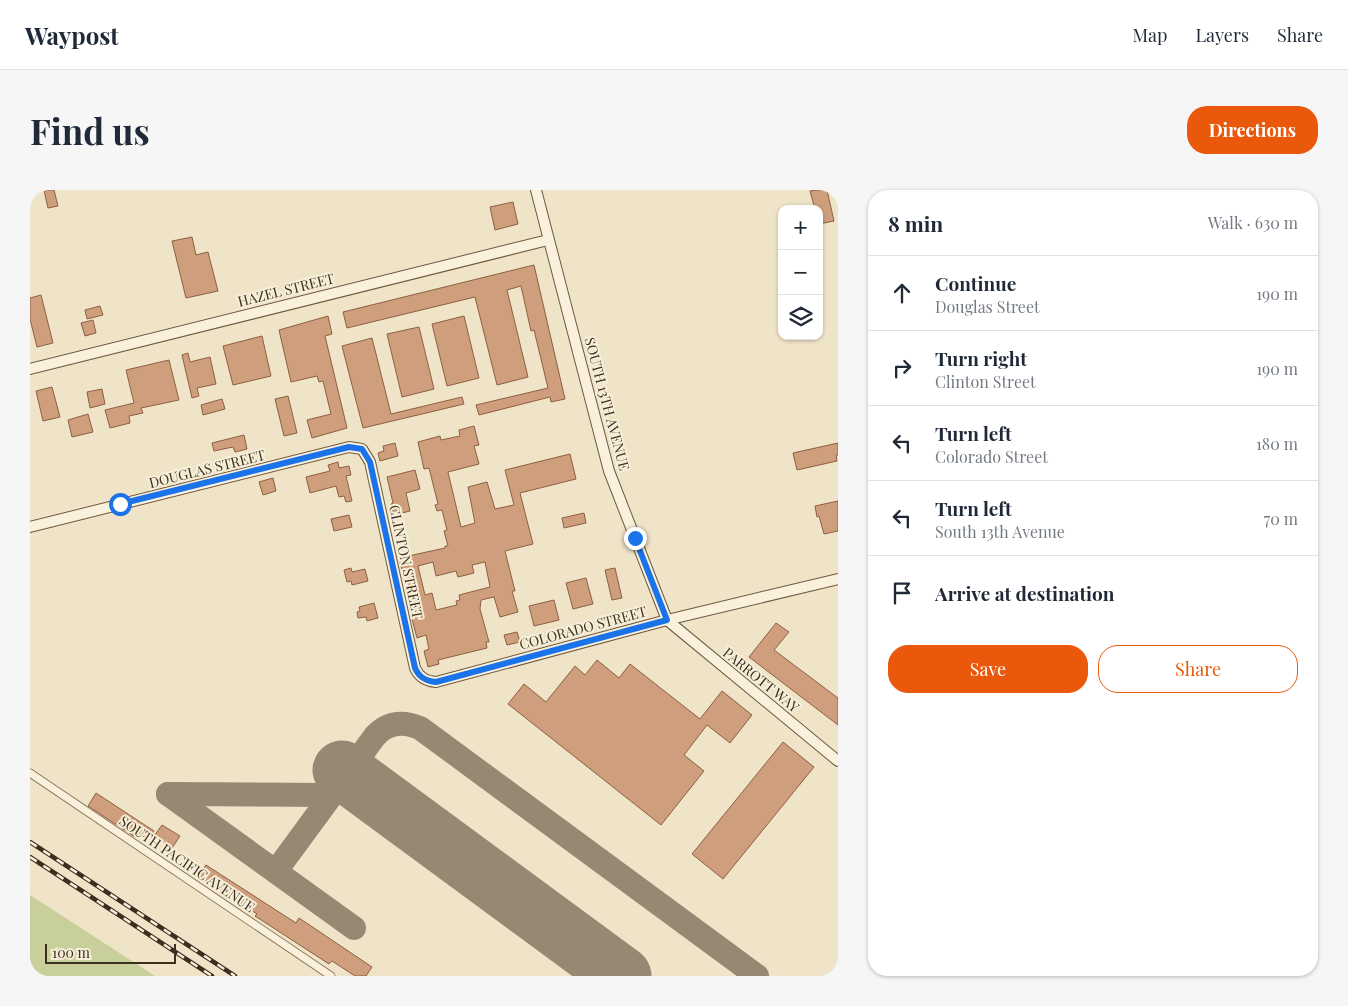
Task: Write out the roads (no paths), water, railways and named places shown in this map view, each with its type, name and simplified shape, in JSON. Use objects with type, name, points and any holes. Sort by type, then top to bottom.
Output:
[{"type":"street","name":"SOUTH 13TH AVENUE","points":[[536,190],[609,471],[667,620]]},
{"type":"street","name":"HAZEL STREET","points":[[30,369],[548,240]]},
{"type":"street","name":"DOUGLAS STREET","points":[[30,527],[349,447],[362,449]]},
{"type":"street","name":"CLINTON STREET","points":[[362,449],[370,462],[415,668],[418,675],[424,679]]},
{"type":"street","name":"COLORADO STREET","points":[[424,679],[436,682],[667,620],[838,579]]},
{"type":"street","name":"PARROTT WAY","points":[[667,620],[838,761]]},
{"type":"street","name":"SOUTH PACIFIC AVENUE","points":[[30,773],[331,976]]},
{"type":"railway","points":[[30,842],[235,976]]},
{"type":"railway","points":[[30,857],[212,976]]}]
